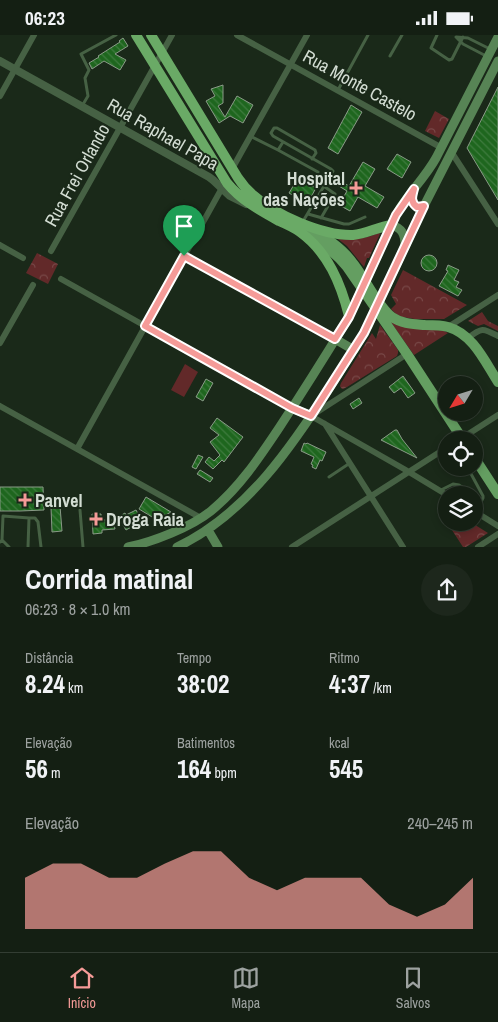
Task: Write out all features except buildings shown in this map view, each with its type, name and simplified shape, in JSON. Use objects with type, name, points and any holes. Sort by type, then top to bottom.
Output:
[{"type":"highway","points":[[136,35],[233,190],[254,202]]},
{"type":"highway","points":[[151,35],[254,202]]},
{"type":"highway","name":"Rua Raphael Papa","points":[[254,202],[302,227]]},
{"type":"highway","points":[[302,227],[352,235],[391,225]]},
{"type":"highway","points":[[302,227],[330,266],[342,290],[349,317]]},
{"type":"main road","points":[[128,547],[146,542],[201,518],[218,505],[261,455],[349,317],[400,208],[428,172],[442,148],[498,37]]},
{"type":"main road","points":[[177,547],[208,530],[239,504],[280,459],[311,416],[368,326],[424,206],[498,61]]},
{"type":"main road","points":[[414,189],[412,198],[414,205],[417,207],[424,206]]},
{"type":"main road","points":[[391,225],[401,230],[405,238],[405,245]]},
{"type":"main road","name":"Rua Raphael Papa","points":[[302,227],[327,239],[341,249],[351,260],[371,296]]},
{"type":"main road","points":[[371,296],[388,314],[398,321],[410,324],[448,327],[461,333],[468,338],[478,351],[498,382]]},
{"type":"main road","points":[[371,296],[456,431]]},
{"type":"main road","points":[[335,339],[354,350]]},
{"type":"main road","points":[[292,408],[311,416]]},
{"type":"main road","points":[[483,471],[498,494]]},
{"type":"main road","points":[[183,527],[208,530]]},
{"type":"main road","points":[[208,530],[218,547]]},
{"type":"street","points":[[0,96],[34,35]]},
{"type":"street","name":"Rua Frei Orlando","points":[[51,251],[172,35]]},
{"type":"street","name":"Rua Monte Castelo","points":[[237,35],[442,148]]},
{"type":"street","points":[[232,169],[307,35]]},
{"type":"street","name":"Rua Raphael Papa","points":[[0,61],[210,178],[236,200],[254,202]]},
{"type":"street","points":[[452,153],[498,224]]},
{"type":"street","points":[[210,178],[218,171],[217,167]]},
{"type":"street","points":[[77,449],[222,188]]},
{"type":"street","points":[[0,245],[23,258]]},
{"type":"street","points":[[184,256],[335,339]]},
{"type":"street","points":[[61,279],[292,408]]},
{"type":"street","points":[[0,343],[33,285]]},
{"type":"street","points":[[448,327],[498,295]]},
{"type":"street","points":[[468,338],[484,329],[498,336]]},
{"type":"street","points":[[407,354],[311,416],[438,490]]},
{"type":"street","points":[[0,406],[201,518]]},
{"type":"street","points":[[473,431],[498,415]]},
{"type":"street","points":[[324,423],[403,547]]},
{"type":"street","points":[[292,547],[438,453]]},
{"type":"street","points":[[483,517],[498,526]]},
{"type":"street","points":[[478,547],[498,534]]},
{"type":"lane","points":[[82,107],[88,96],[85,78],[89,68],[81,54],[116,35]]},
{"type":"lane","points":[[338,90],[368,35]]},
{"type":"lane","points":[[390,57],[402,35]]},
{"type":"lane","points":[[437,35],[431,48],[449,59],[452,59],[463,37]]},
{"type":"lane","points":[[452,35],[461,42],[490,54]]},
{"type":"lane","points":[[456,37],[468,38],[490,54]]},
{"type":"lane","points":[[302,227],[333,171],[331,169],[312,159],[272,135],[271,133],[275,127],[316,150],[312,159]]},
{"type":"lane","points":[[250,136],[318,172]]},
{"type":"lane","points":[[278,150],[283,142]]},
{"type":"lane","points":[[321,218],[335,194],[324,187]]},
{"type":"lane","points":[[308,214],[344,224],[349,224],[365,217]]},
{"type":"lane","points":[[329,477],[350,463]]},
{"type":"lane","points":[[80,510],[83,547]]},
{"type":"lane","points":[[9,547],[1,541],[3,516],[35,518],[38,521],[41,547]]},
{"type":"lane","points":[[28,547],[29,518]]},
{"type":"green space","points":[[435,111],[449,119],[439,138],[425,131]]},
{"type":"green space","points":[[379,233],[364,267],[347,246],[338,239],[359,239]]},
{"type":"green space","points":[[37,253],[58,264],[48,284],[26,273]]},
{"type":"green space","points":[[403,270],[467,305],[444,319],[415,319],[396,314],[391,309],[396,304],[391,295]]},
{"type":"green space","points":[[482,312],[488,321],[498,326],[498,331],[484,324],[478,326],[468,321]]},
{"type":"green space","points":[[390,321],[444,331],[448,333],[414,355]]},
{"type":"green space","points":[[380,325],[398,350],[397,356],[347,387],[341,388],[341,383],[372,333],[376,339]]},
{"type":"green space","points":[[185,364],[198,372],[184,397],[171,390]]},
{"type":"green space","points":[[483,530],[488,533],[466,547],[463,547],[453,531]]},
{"type":"place","name":"Hospital das Nações","points":[[356,188]]},
{"type":"place","name":"Panvel","points":[[25,500]]},
{"type":"place","name":"Droga Raia","points":[[96,519]]},
{"type":"route","points":[[414,189],[412,201],[414,205],[417,207],[424,206],[364,333],[311,416],[292,408],[145,326],[184,256],[335,339],[349,317],[396,215],[414,189]]}]
